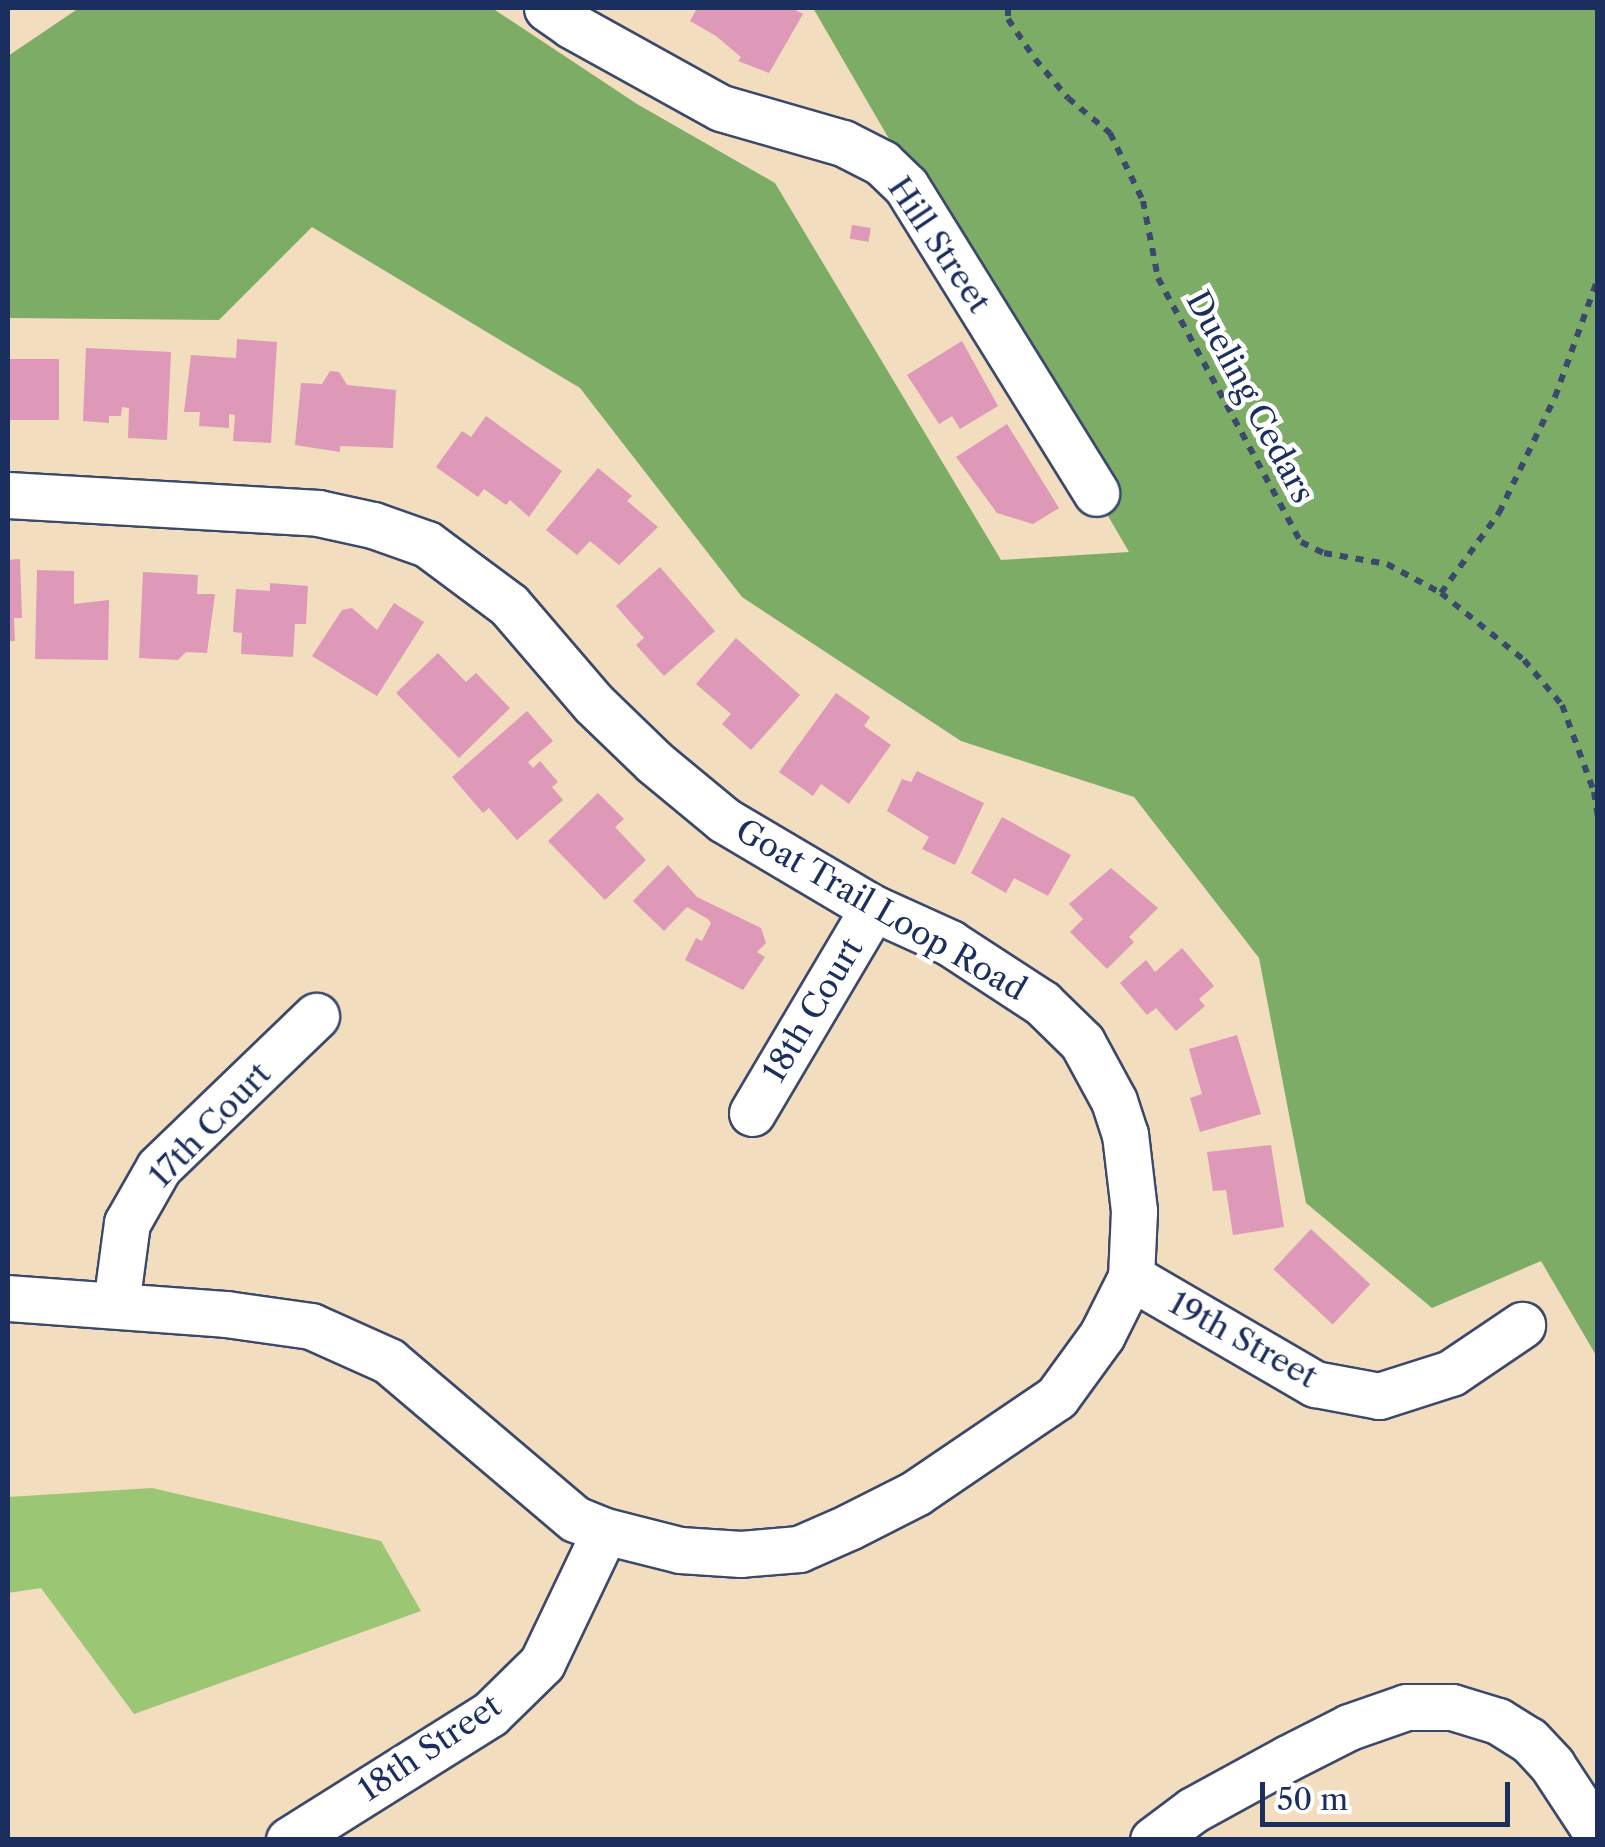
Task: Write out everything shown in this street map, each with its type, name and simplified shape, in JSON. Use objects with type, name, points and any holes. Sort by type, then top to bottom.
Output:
[{"type":"street","name":"Hill Street","points":[[547,8],[571,26],[721,108],[843,142],[882,163],[906,186],[1096,492]]},
{"type":"street","name":"Goat Trail Loop Road","points":[[8,495],[318,513],[372,525],[427,544],[509,605],[594,704],[694,796],[752,840],[873,908],[950,943],[1000,972],[1042,1003],[1082,1042],[1114,1101],[1125,1134],[1134,1212],[1131,1277],[1102,1335],[1057,1397],[916,1493],[849,1527],[799,1548],[741,1554],[680,1550],[605,1532],[575,1519],[389,1360],[311,1326],[8,1298]]},
{"type":"street","name":"18th Court","points":[[752,1113],[873,908]]},
{"type":"street","name":"17th Court","points":[[116,1305],[127,1222],[160,1167],[316,1016]]},
{"type":"street","name":"19th Street","points":[[1131,1277],[1314,1384],[1379,1396],[1450,1373],[1522,1325]]},
{"type":"street","name":"18th Street","points":[[289,1840],[490,1714],[529,1676],[542,1663],[605,1532]]},
{"type":"street","points":[[1153,1840],[1192,1810],[1349,1727],[1406,1706],[1452,1707],[1498,1721],[1529,1740],[1552,1765],[1598,1836]]},
{"type":"path","name":"Dueling Cedars","points":[[1008,8],[1008,19],[1035,59],[1068,98],[1110,133],[1143,201],[1158,278],[1301,542],[1324,553],[1387,564],[1441,593],[1524,660],[1562,705],[1594,792],[1598,818]]},
{"type":"path","points":[[1441,593],[1499,512],[1556,398],[1598,278]]},
{"type":"green space","points":[[79,8],[492,8],[637,104],[775,183],[1001,560],[1129,552],[813,8],[1597,8],[1597,1357],[1541,1261],[1432,1308],[1306,1203],[1259,958],[1134,797],[961,741],[742,597],[580,388],[312,227],[219,320],[8,318],[8,56]]},
{"type":"green space","points":[[152,1488],[381,1541],[421,1611],[134,1714],[41,1588],[8,1593],[8,1497]]},
{"type":"building","points":[[697,8],[792,8],[803,14],[769,73],[738,61],[741,57],[716,36],[690,21]]},
{"type":"building","points":[[852,225],[871,228],[869,242],[850,239]]},
{"type":"building","points":[[237,339],[277,342],[271,443],[233,441],[235,415],[229,414],[229,428],[199,426],[200,412],[184,412],[191,355],[236,358]]},
{"type":"building","points":[[962,341],[998,406],[960,429],[952,416],[939,424],[907,375]]},
{"type":"building","points":[[86,348],[171,352],[167,440],[128,438],[129,408],[122,407],[121,416],[109,416],[109,423],[83,421]]},
{"type":"building","points":[[8,359],[59,359],[59,420],[8,420]]},
{"type":"building","points":[[330,371],[339,372],[347,385],[396,390],[393,448],[340,446],[340,452],[295,445],[301,383],[322,384]]},
{"type":"building","points":[[486,416],[562,471],[529,517],[510,500],[506,505],[484,489],[478,497],[436,467],[462,431],[471,437]]},
{"type":"building","points":[[1007,424],[1059,508],[1033,524],[997,513],[956,457]]},
{"type":"building","points":[[598,468],[632,496],[627,501],[658,527],[619,565],[590,541],[577,555],[546,530]]},
{"type":"building","points":[[20,559],[22,618],[14,618],[15,641],[8,641],[8,560]]},
{"type":"building","points":[[660,567],[715,631],[664,676],[636,645],[644,638],[616,606]]},
{"type":"building","points":[[37,570],[74,571],[74,604],[109,600],[108,660],[35,659]]},
{"type":"building","points":[[143,572],[198,575],[197,594],[215,594],[207,653],[186,652],[178,660],[139,658]]},
{"type":"building","points":[[270,583],[308,586],[306,624],[295,624],[293,657],[241,654],[242,633],[233,632],[236,589],[270,591]]},
{"type":"building","points":[[394,603],[424,622],[377,696],[312,656],[342,610],[352,608],[377,630]]},
{"type":"building","points":[[736,638],[800,695],[751,750],[722,724],[731,714],[696,684]]},
{"type":"building","points":[[438,653],[466,682],[476,673],[510,708],[459,758],[396,693]]},
{"type":"building","points":[[836,693],[870,717],[864,726],[891,745],[849,804],[821,784],[813,796],[779,772]]},
{"type":"building","points":[[527,711],[553,741],[528,762],[533,768],[540,761],[558,782],[552,787],[563,800],[517,840],[489,808],[483,813],[452,777]]},
{"type":"building","points":[[917,771],[984,803],[955,865],[922,849],[929,837],[887,811],[902,779],[911,782]]},
{"type":"building","points":[[598,793],[624,819],[615,827],[646,860],[605,900],[548,841]]},
{"type":"building","points":[[1002,817],[1071,855],[1048,896],[1014,878],[1006,893],[971,873]]},
{"type":"building","points":[[668,865],[697,897],[761,928],[766,943],[757,952],[765,957],[743,990],[685,960],[696,938],[702,941],[711,923],[708,919],[687,907],[664,931],[633,901]]},
{"type":"building","points":[[1111,868],[1158,908],[1129,937],[1134,942],[1107,969],[1070,932],[1083,919],[1069,904]]},
{"type":"building","points":[[1182,948],[1214,986],[1199,999],[1205,1006],[1176,1031],[1156,1008],[1147,1015],[1120,983],[1146,960],[1155,972]]},
{"type":"building","points":[[1237,1035],[1261,1114],[1200,1132],[1190,1098],[1202,1094],[1189,1049]]},
{"type":"building","points":[[1271,1145],[1284,1227],[1233,1235],[1226,1190],[1213,1191],[1207,1152]]},
{"type":"building","points":[[1311,1229],[1370,1284],[1333,1324],[1273,1269]]}]
